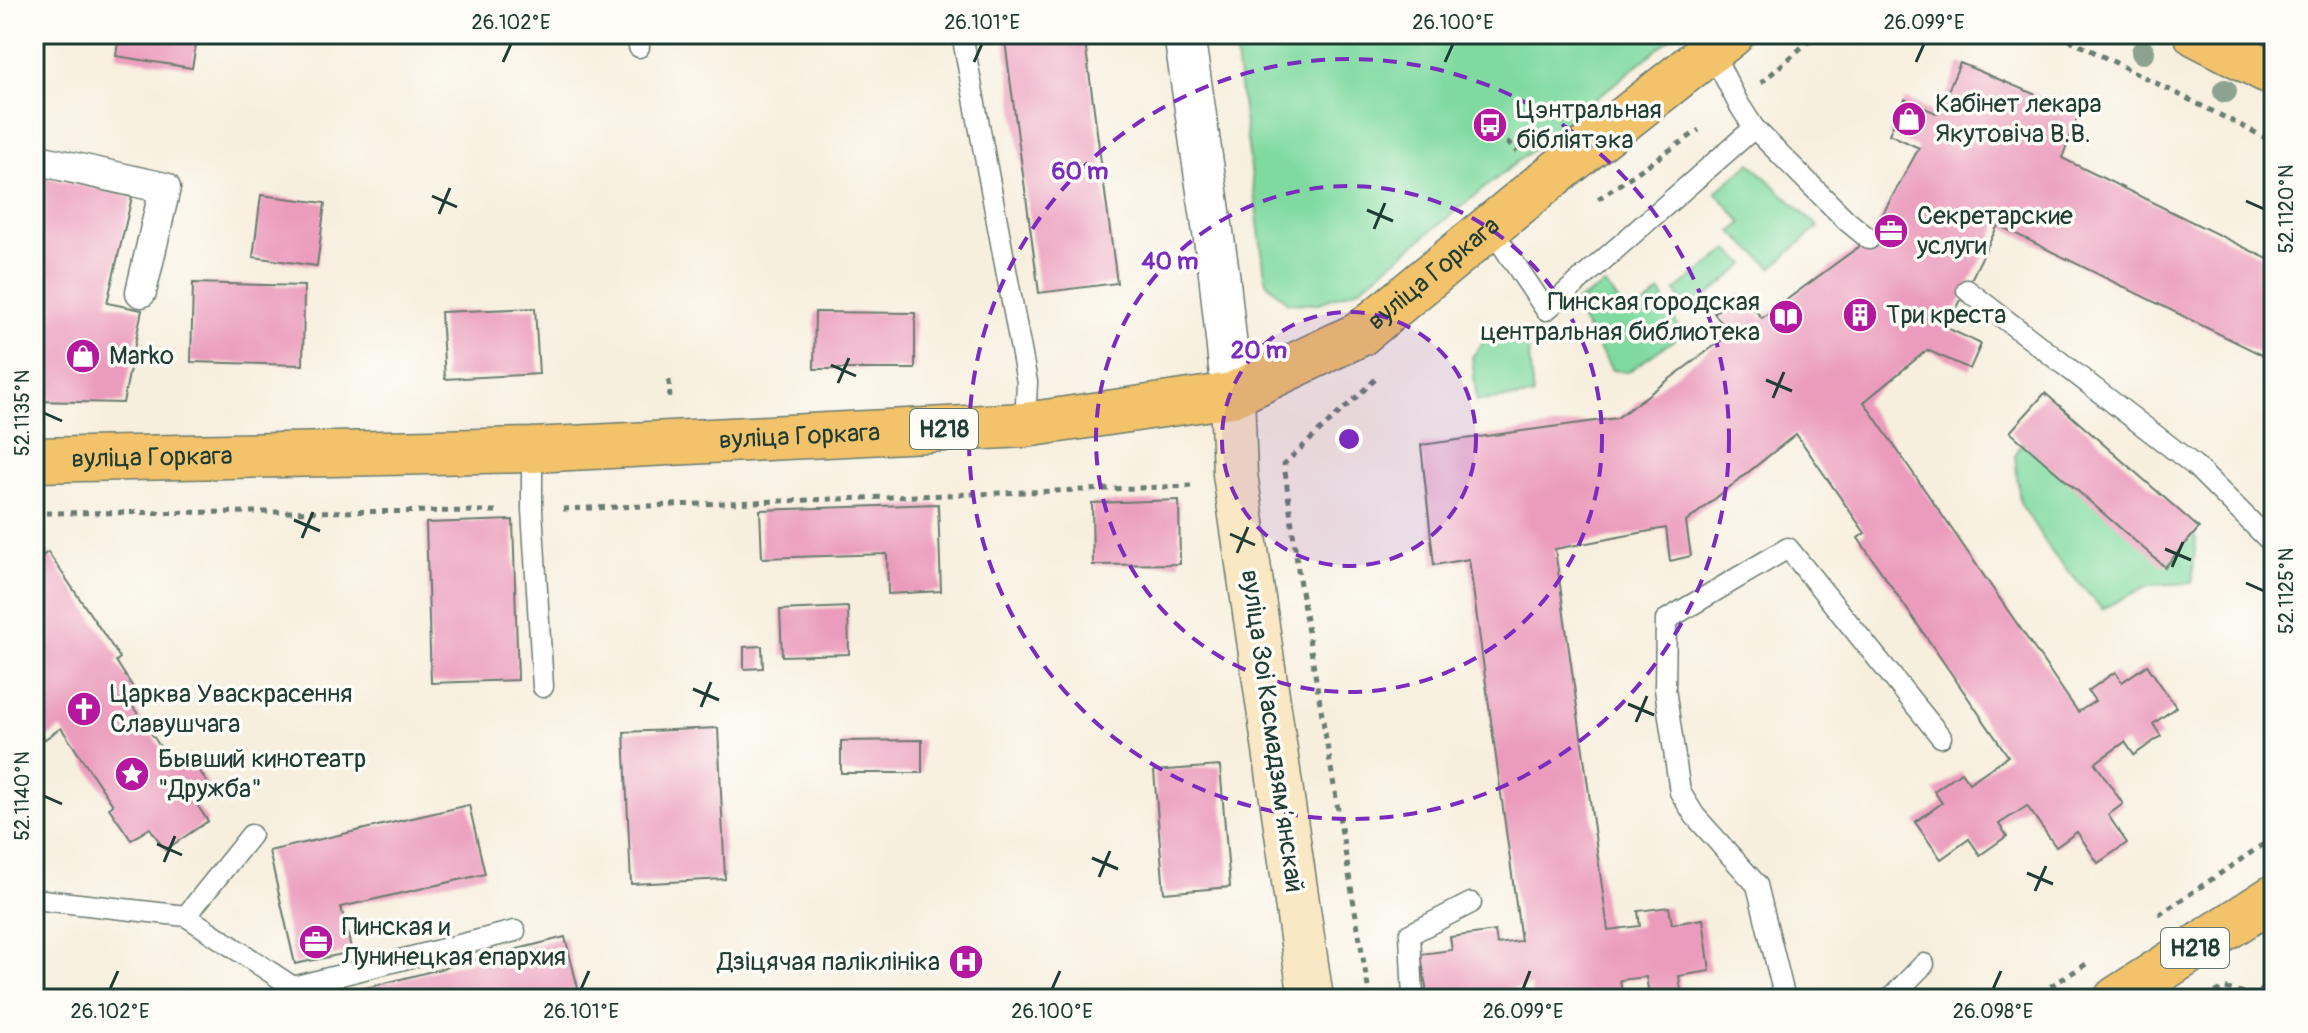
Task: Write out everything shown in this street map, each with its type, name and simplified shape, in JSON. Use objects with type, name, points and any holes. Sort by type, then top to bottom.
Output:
[{"type":"main road","points":[[2196,34],[2274,74]]},
{"type":"main road","name":"вуліца Горкага","points":[[34,460],[532,450],[1025,425],[1232,395],[1360,334],[1722,43]]},
{"type":"main road","name":"вуліца Зоі Касмадзямʼянскай","points":[[1232,395],[1235,474],[1311,999]]},
{"type":"main road","name":"Н218","points":[[2138,993],[2274,897]]},
{"type":"street","name":"вуліца Зоі Касмадзямʼянскай","points":[[1184,34],[1219,273],[1232,395]]},
{"type":"street","points":[[34,159],[165,188],[141,292]]},
{"type":"lane","points":[[962,34],[1027,382],[1025,425]]},
{"type":"lane","points":[[1722,43],[1738,103],[1754,128],[1869,239]]},
{"type":"lane","points":[[1490,227],[1546,310],[1754,128]]},
{"type":"lane","points":[[1967,290],[2194,465],[2274,545]]},
{"type":"lane","points":[[532,450],[532,510],[543,687]]},
{"type":"lane","points":[[1785,999],[1757,885],[1695,816],[1680,792],[1665,689],[1666,620],[1788,548],[1941,737]]},
{"type":"lane","points":[[186,916],[251,835]]},
{"type":"lane","points":[[34,899],[186,916],[293,987],[515,931]]},
{"type":"lane","points":[[1413,999],[1410,934],[1471,903]]},
{"type":"lane","points":[[1890,999],[1924,964]]},
{"type":"path","points":[[1587,208],[1738,103],[1817,34]]},
{"type":"path","points":[[2058,34],[2274,142]]},
{"type":"path","points":[[1370,999],[1300,585],[1284,464],[1385,370]]},
{"type":"path","points":[[34,513],[532,510],[1191,485]]},
{"type":"path","points":[[2156,917],[2274,837]]},
{"type":"path","points":[[2030,999],[2092,960]]},
{"type":"path","points":[[2205,999],[2223,988],[2255,995],[2274,982]]},
{"type":"green space","points":[[1233,34],[1676,34],[1360,288],[1316,304],[1288,303],[1266,282]]},
{"type":"green space","points":[[1750,163],[1818,227],[1772,268],[1732,232],[1742,223],[1716,192]]},
{"type":"green space","points":[[1728,250],[1746,264],[1694,307],[1683,302],[1675,291]]},
{"type":"green space","points":[[1605,285],[1631,316],[1660,292],[1682,334],[1628,372],[1612,370],[1572,304]]},
{"type":"green space","points":[[1509,329],[1527,337],[1533,396],[1477,401],[1472,357],[1483,343]]},
{"type":"green space","points":[[2034,419],[2161,501],[2196,538],[2192,583],[2149,585],[2102,609],[2053,554],[2020,503],[2015,456]]},
{"type":"building","points":[[119,34],[198,34],[192,68],[116,56]]},
{"type":"building","points":[[1004,34],[1084,34],[1117,283],[1039,293]]},
{"type":"building","points":[[1960,63],[2079,113],[2062,158],[2274,262],[2274,361],[1998,225],[1947,328],[1981,344],[1970,369],[1927,350],[1864,402],[2078,712],[2095,701],[2088,691],[2115,672],[2122,682],[2147,665],[2176,707],[2153,724],[2161,736],[2134,755],[2125,742],[2095,763],[2123,804],[2108,815],[2127,843],[2098,863],[2077,832],[2056,847],[2027,806],[1999,824],[2007,836],[1980,855],[1969,839],[1941,859],[1915,822],[1942,803],[1934,791],[1961,772],[1969,783],[2008,756],[1858,538],[1865,533],[1796,434],[1686,522],[1691,556],[1670,561],[1666,528],[1555,549],[1608,930],[1640,926],[1638,911],[1669,907],[1672,924],[1703,919],[1710,971],[1679,976],[1681,991],[1649,995],[1646,977],[1620,980],[1623,999],[1533,999],[1531,986],[1502,990],[1503,999],[1437,999],[1436,994],[1427,995],[1421,954],[1452,950],[1450,937],[1495,931],[1497,944],[1521,941],[1469,559],[1434,565],[1421,445],[1617,418],[1730,334],[1714,313],[1739,293],[1762,318],[1869,239],[1919,148],[1889,134],[1905,99],[1938,114]]},
{"type":"building","points":[[45,177],[132,197],[107,303],[142,310],[123,403],[34,401],[34,225]]},
{"type":"building","points":[[261,195],[325,203],[317,266],[253,257]]},
{"type":"building","points":[[193,283],[304,286],[303,365],[191,362]]},
{"type":"building","points":[[535,308],[539,374],[445,379],[441,312]]},
{"type":"building","points":[[815,312],[915,313],[915,369],[814,369]]},
{"type":"building","points":[[2045,393],[2199,528],[2165,567],[2010,432]]},
{"type":"building","points":[[1179,500],[1180,564],[1093,565],[1092,503]]},
{"type":"building","points":[[938,504],[941,591],[888,594],[887,554],[762,558],[760,510]]},
{"type":"building","points":[[513,520],[518,680],[431,683],[426,523]]},
{"type":"building","name":"Царква Уваскрасення Славушчага","points":[[48,552],[120,658],[116,661],[134,689],[125,695],[172,764],[188,754],[209,785],[191,796],[208,821],[165,850],[150,828],[131,840],[109,808],[113,805],[61,728],[45,739],[34,723],[34,562]]},
{"type":"building","points":[[848,607],[849,654],[782,656],[780,610]]},
{"type":"building","points":[[762,646],[763,668],[744,669],[744,647]]},
{"type":"building","points":[[718,728],[725,879],[631,884],[624,732]]},
{"type":"building","points":[[922,740],[922,773],[841,773],[841,741]]},
{"type":"building","points":[[1220,766],[1230,887],[1164,893],[1154,771]]},
{"type":"building","points":[[469,805],[485,874],[341,907],[352,952],[295,964],[269,851]]},
{"type":"building","points":[[565,937],[578,988],[536,999],[361,999],[358,990]]},
{"type":"place","name":"Кабінет лекара Якутовіча В.В.","points":[[1909,119]]},
{"type":"place","name":"Цэнтральная бібліятэка","points":[[1490,125]]},
{"type":"place","name":"Секретарские услуги","points":[[1891,231]]},
{"type":"place","name":"Три креста","points":[[1860,315]]},
{"type":"place","name":"Пинская городская центральная библиотека","points":[[1786,317]]},
{"type":"place","name":"Marko","points":[[83,356]]},
{"type":"place","name":"Царква Уваскрасення Славушчага","points":[[84,709]]},
{"type":"place","name":"Бывший кинотеатр \"Дружба\"","points":[[132,774]]},
{"type":"place","name":"Пинская и Лунинецкая епархия","points":[[316,942]]},
{"type":"place","name":"Дзіцячая паліклініка","points":[[966,962]]}]
